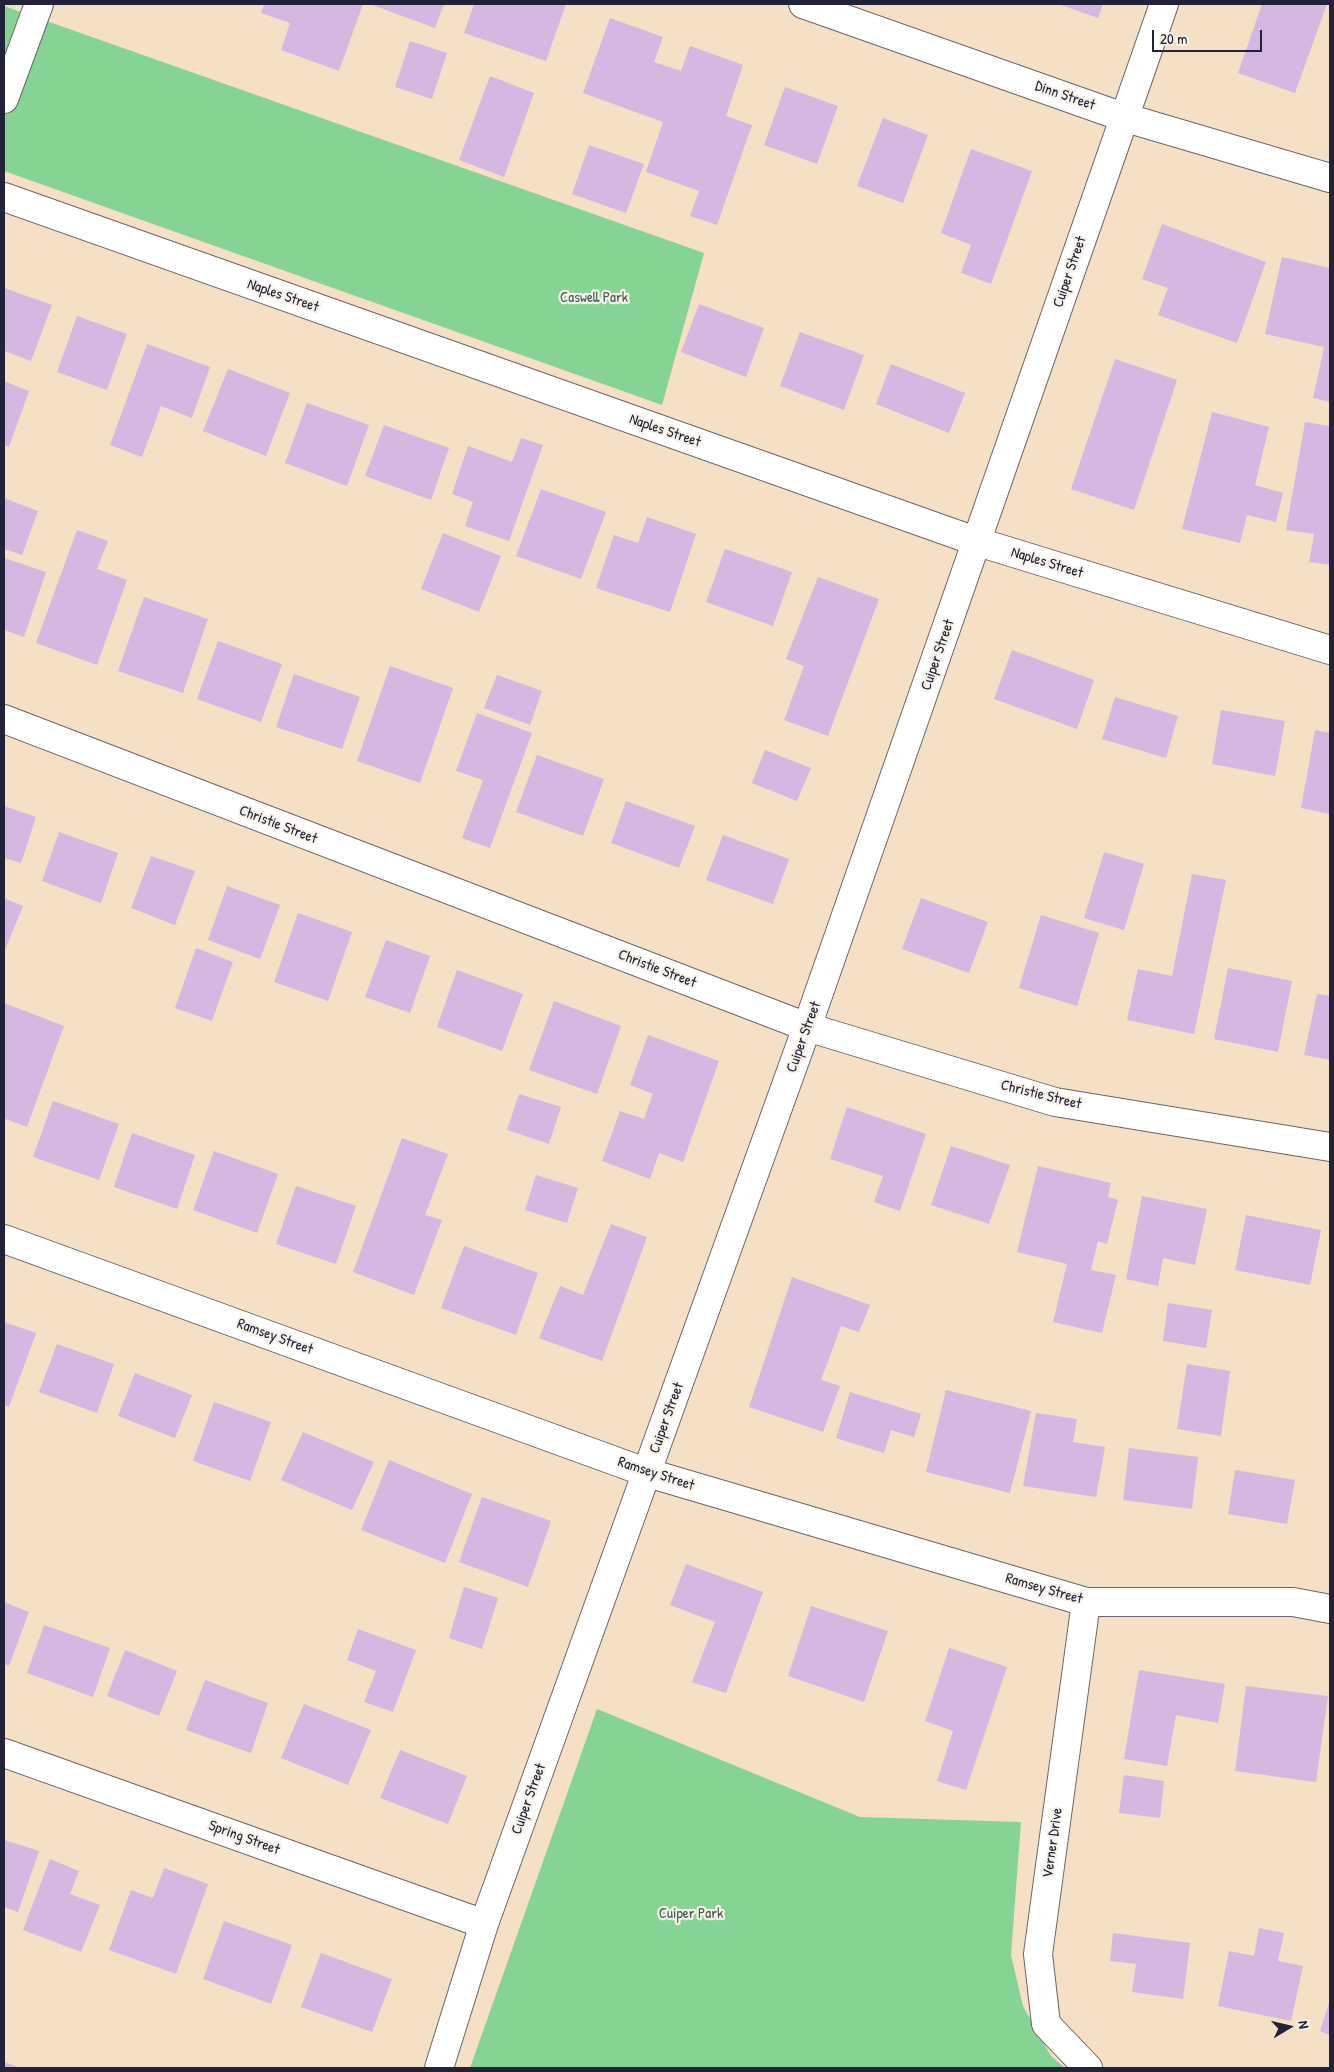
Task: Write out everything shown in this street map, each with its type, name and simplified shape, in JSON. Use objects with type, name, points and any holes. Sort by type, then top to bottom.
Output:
[{"type":"street","points":[[4,99],[39,4]]},
{"type":"street","name":"Dinn Street","points":[[803,4],[1123,117],[1330,178]]},
{"type":"street","name":"Cuiper Street","points":[[439,2068],[484,1924],[648,1473],[807,1027],[978,542],[1123,117],[1164,4]]},
{"type":"street","name":"Naples Street","points":[[4,197],[978,542],[1330,650]]},
{"type":"street","name":"Christie Street","points":[[4,719],[807,1027],[1055,1102],[1330,1147]]},
{"type":"street","name":"Ramsey Street","points":[[4,1239],[648,1473],[1086,1602],[1293,1602],[1330,1609]]},
{"type":"street","name":"Verner Drive","points":[[1086,1602],[1038,1954],[1046,2024],[1088,2068]]},
{"type":"street","name":"Spring Street","points":[[4,1753],[484,1924]]},
{"type":"green space","name":"Caswell Park","points":[[4,6],[704,253],[662,405],[4,171]]},
{"type":"green space","name":"Cuiper Park","points":[[597,1709],[860,1817],[1021,1822],[1011,1955],[1023,2006],[1051,2056],[1065,2068],[470,2068]]},
{"type":"building","points":[[264,4],[363,4],[339,71],[281,50],[290,23],[261,13]]},
{"type":"building","points":[[372,4],[444,4],[435,28]]},
{"type":"building","points":[[474,4],[566,4],[546,61],[464,33]]},
{"type":"building","points":[[1058,4],[1103,4],[1098,18]]},
{"type":"building","points":[[1262,4],[1327,4],[1295,93],[1238,73]]},
{"type":"building","points":[[610,18],[663,37],[654,62],[681,71],[690,46],[743,65],[726,116],[752,125],[717,225],[690,216],[699,191],[646,172],[663,122],[583,93]]},
{"type":"building","points":[[410,41],[447,53],[432,99],[395,87]]},
{"type":"building","points":[[490,76],[534,93],[504,177],[459,160]]},
{"type":"building","points":[[785,87],[838,106],[817,164],[764,145]]},
{"type":"building","points":[[883,118],[928,135],[903,203],[857,186]]},
{"type":"building","points":[[589,145],[644,164],[626,213],[572,194]]},
{"type":"building","points":[[971,149],[1032,171],[991,284],[961,273],[971,245],[941,233]]},
{"type":"building","points":[[1162,224],[1266,262],[1237,343],[1158,315],[1168,288],[1142,279]]},
{"type":"building","points":[[1282,257],[1330,268],[1330,402],[1313,398],[1324,347],[1265,334]]},
{"type":"building","points":[[4,288],[52,305],[31,361],[4,351]]},
{"type":"building","points":[[699,304],[764,328],[746,377],[681,352]]},
{"type":"building","points":[[77,316],[127,334],[107,390],[57,372]]},
{"type":"building","points":[[800,332],[864,355],[844,410],[780,386]]},
{"type":"building","points":[[147,344],[210,367],[192,418],[161,406],[142,457],[110,445]]},
{"type":"building","points":[[1115,359],[1177,380],[1134,510],[1071,489]]},
{"type":"building","points":[[891,364],[965,393],[949,433],[876,404]]},
{"type":"building","points":[[228,369],[290,393],[266,456],[203,431]]},
{"type":"building","points":[[4,381],[29,391],[9,447],[4,445]]},
{"type":"building","points":[[307,403],[369,425],[347,486],[285,463]]},
{"type":"building","points":[[1212,412],[1269,427],[1255,485],[1283,493],[1276,522],[1247,515],[1240,543],[1182,529]]},
{"type":"building","points":[[1305,422],[1330,426],[1330,565],[1309,562],[1314,534],[1286,530]]},
{"type":"building","points":[[384,425],[449,448],[431,500],[365,476]]},
{"type":"building","points":[[521,438],[543,445],[509,541],[465,526],[473,502],[452,494],[468,446],[512,462]]},
{"type":"building","points":[[541,489],[606,512],[581,579],[516,556]]},
{"type":"building","points":[[4,498],[38,511],[22,555],[4,549]]},
{"type":"building","points":[[647,517],[696,534],[670,612],[596,588],[614,535],[638,543]]},
{"type":"building","points":[[77,530],[108,541],[97,569],[127,580],[97,665],[36,643]]},
{"type":"building","points":[[443,533],[501,556],[479,612],[421,589]]},
{"type":"building","points":[[725,549],[792,572],[773,626],[706,602]]},
{"type":"building","points":[[4,558],[46,572],[24,637],[4,630]]},
{"type":"building","points":[[818,577],[879,599],[828,736],[784,720],[804,666],[786,659]]},
{"type":"building","points":[[144,597],[208,619],[183,693],[118,671]]},
{"type":"building","points":[[218,641],[282,664],[261,722],[197,699]]},
{"type":"building","points":[[1012,650],[1094,680],[1077,729],[994,699]]},
{"type":"building","points":[[390,666],[453,688],[420,783],[357,761]]},
{"type":"building","points":[[294,674],[360,697],[342,749],[276,727]]},
{"type":"building","points":[[497,675],[542,691],[530,725],[484,708]]},
{"type":"building","points":[[1115,697],[1178,716],[1166,758],[1102,739]]},
{"type":"building","points":[[1221,710],[1285,721],[1275,776],[1212,764]]},
{"type":"building","points":[[477,713],[532,733],[490,848],[462,838],[483,780],[456,771]]},
{"type":"building","points":[[1315,730],[1330,733],[1330,814],[1301,808]]},
{"type":"building","points":[[765,750],[811,768],[797,801],[752,783]]},
{"type":"building","points":[[537,755],[604,779],[583,836],[516,812]]},
{"type":"building","points":[[626,801],[695,826],[679,868],[611,843]]},
{"type":"building","points":[[4,806],[36,817],[21,863],[4,858]]},
{"type":"building","points":[[59,832],[118,853],[101,903],[42,881]]},
{"type":"building","points":[[723,835],[789,859],[773,904],[706,880]]},
{"type":"building","points":[[1104,852],[1144,864],[1124,930],[1084,918]]},
{"type":"building","points":[[151,856],[195,871],[175,925],[131,908]]},
{"type":"building","points":[[1192,874],[1226,880],[1194,1034],[1127,1020],[1138,969],[1172,976]]},
{"type":"building","points":[[227,886],[280,905],[260,959],[208,940]]},
{"type":"building","points":[[4,898],[23,906],[5,950],[4,950]]},
{"type":"building","points":[[921,898],[988,922],[969,973],[902,949]]},
{"type":"building","points":[[298,913],[352,932],[328,1001],[274,982]]},
{"type":"building","points":[[1041,915],[1099,933],[1077,1006],[1019,988]]},
{"type":"building","points":[[386,940],[430,956],[410,1013],[365,997]]},
{"type":"building","points":[[196,948],[233,962],[212,1021],[175,1008]]},
{"type":"building","points":[[1228,968],[1292,981],[1278,1052],[1214,1039]]},
{"type":"building","points":[[457,970],[523,994],[502,1051],[437,1027]]},
{"type":"building","points":[[1317,994],[1330,996],[1330,1060],[1304,1055]]},
{"type":"building","points":[[554,1001],[621,1026],[597,1094],[529,1070]]},
{"type":"building","points":[[4,1003],[64,1026],[27,1127],[6,1119],[4,1124]]},
{"type":"building","points":[[648,1035],[719,1061],[683,1162],[659,1153],[650,1179],[602,1161],[620,1111],[644,1119],[653,1094],[630,1085]]},
{"type":"building","points":[[519,1094],[561,1107],[549,1144],[507,1130]]},
{"type":"building","points":[[53,1101],[119,1124],[99,1180],[33,1157]]},
{"type":"building","points":[[847,1107],[926,1134],[900,1211],[874,1202],[883,1176],[830,1159]]},
{"type":"building","points":[[132,1133],[195,1155],[177,1209],[114,1187]]},
{"type":"building","points":[[402,1138],[448,1154],[425,1215],[442,1220],[414,1295],[353,1272]]},
{"type":"building","points":[[951,1146],[1010,1165],[989,1224],[931,1205]]},
{"type":"building","points":[[214,1151],[278,1174],[257,1233],[193,1210]]},
{"type":"building","points":[[1038,1166],[1111,1183],[1108,1197],[1118,1200],[1107,1244],[1098,1241],[1091,1270],[1116,1275],[1102,1333],[1053,1322],[1067,1264],[1017,1252]]},
{"type":"building","points":[[536,1175],[578,1188],[567,1223],[525,1210]]},
{"type":"building","points":[[296,1186],[356,1206],[336,1264],[276,1244]]},
{"type":"building","points":[[1142,1196],[1207,1209],[1195,1265],[1163,1258],[1158,1286],[1126,1279]]},
{"type":"building","points":[[1246,1215],[1321,1230],[1310,1285],[1235,1270]]},
{"type":"building","points":[[611,1224],[647,1237],[602,1361],[539,1338],[560,1286],[583,1295]]},
{"type":"building","points":[[464,1246],[538,1273],[516,1335],[441,1308]]},
{"type":"building","points":[[792,1277],[870,1305],[859,1332],[841,1326],[821,1380],[840,1386],[823,1432],[749,1407]]},
{"type":"building","points":[[1168,1303],[1212,1310],[1206,1348],[1163,1341]]},
{"type":"building","points":[[4,1322],[36,1333],[9,1407],[4,1405]]},
{"type":"building","points":[[57,1344],[114,1364],[97,1413],[39,1392]]},
{"type":"building","points":[[1187,1364],[1230,1371],[1221,1436],[1177,1429]]},
{"type":"building","points":[[135,1373],[192,1395],[175,1438],[118,1416]]},
{"type":"building","points":[[946,1390],[1031,1411],[1010,1493],[926,1472]]},
{"type":"building","points":[[850,1392],[921,1414],[914,1437],[891,1430],[884,1453],[836,1438]]},
{"type":"building","points":[[214,1402],[271,1422],[250,1481],[193,1461]]},
{"type":"building","points":[[1036,1413],[1077,1419],[1073,1442],[1105,1447],[1096,1497],[1023,1486]]},
{"type":"building","points":[[303,1432],[374,1462],[352,1510],[281,1480]]},
{"type":"building","points":[[1129,1448],[1198,1457],[1192,1509],[1123,1500]]},
{"type":"building","points":[[389,1460],[472,1494],[445,1563],[361,1530]]},
{"type":"building","points":[[1235,1470],[1295,1480],[1287,1524],[1228,1514]]},
{"type":"building","points":[[482,1497],[551,1521],[528,1587],[459,1562]]},
{"type":"building","points":[[686,1564],[763,1592],[726,1693],[692,1682],[715,1622],[670,1605]]},
{"type":"building","points":[[464,1587],[498,1598],[482,1649],[449,1638]]},
{"type":"building","points":[[4,1602],[29,1612],[9,1666],[4,1664]]},
{"type":"building","points":[[811,1606],[888,1631],[864,1702],[788,1676]]},
{"type":"building","points":[[44,1625],[110,1648],[93,1697],[27,1673]]},
{"type":"building","points":[[358,1629],[416,1650],[393,1712],[364,1702],[376,1671],[347,1660]]},
{"type":"building","points":[[949,1648],[1007,1667],[966,1790],[937,1781],[953,1731],[925,1721]]},
{"type":"building","points":[[125,1650],[177,1671],[159,1716],[107,1696]]},
{"type":"building","points":[[1139,1670],[1225,1684],[1218,1723],[1176,1715],[1167,1766],[1124,1759]]},
{"type":"building","points":[[205,1680],[268,1703],[251,1753],[186,1730]]},
{"type":"building","points":[[1246,1686],[1328,1696],[1316,1782],[1235,1771]]},
{"type":"building","points":[[304,1704],[371,1730],[348,1785],[281,1758]]},
{"type":"building","points":[[400,1750],[467,1776],[448,1824],[380,1798]]},
{"type":"building","points":[[1124,1775],[1164,1781],[1160,1818],[1119,1813]]},
{"type":"building","points":[[4,1840],[39,1851],[18,1912],[4,1907]]},
{"type":"building","points":[[50,1859],[79,1871],[70,1894],[100,1905],[81,1952],[23,1930]]},
{"type":"building","points":[[164,1868],[208,1884],[176,1974],[109,1950],[131,1890],[153,1898]]},
{"type":"building","points":[[224,1921],[292,1945],[271,2004],[203,1979]]},
{"type":"building","points":[[1259,1928],[1284,1933],[1278,1961],[1303,1966],[1291,2021],[1218,2006],[1229,1951],[1254,1956]]},
{"type":"building","points":[[1113,1933],[1190,1943],[1183,1999],[1132,1992],[1136,1964],[1110,1961]]},
{"type":"building","points":[[321,1953],[392,1979],[372,2032],[301,2007]]},
{"type":"building","points":[[1330,2000],[1330,2035],[1320,2031]]},
{"type":"building","points":[[4,2062],[21,2068],[4,2068]]}]
